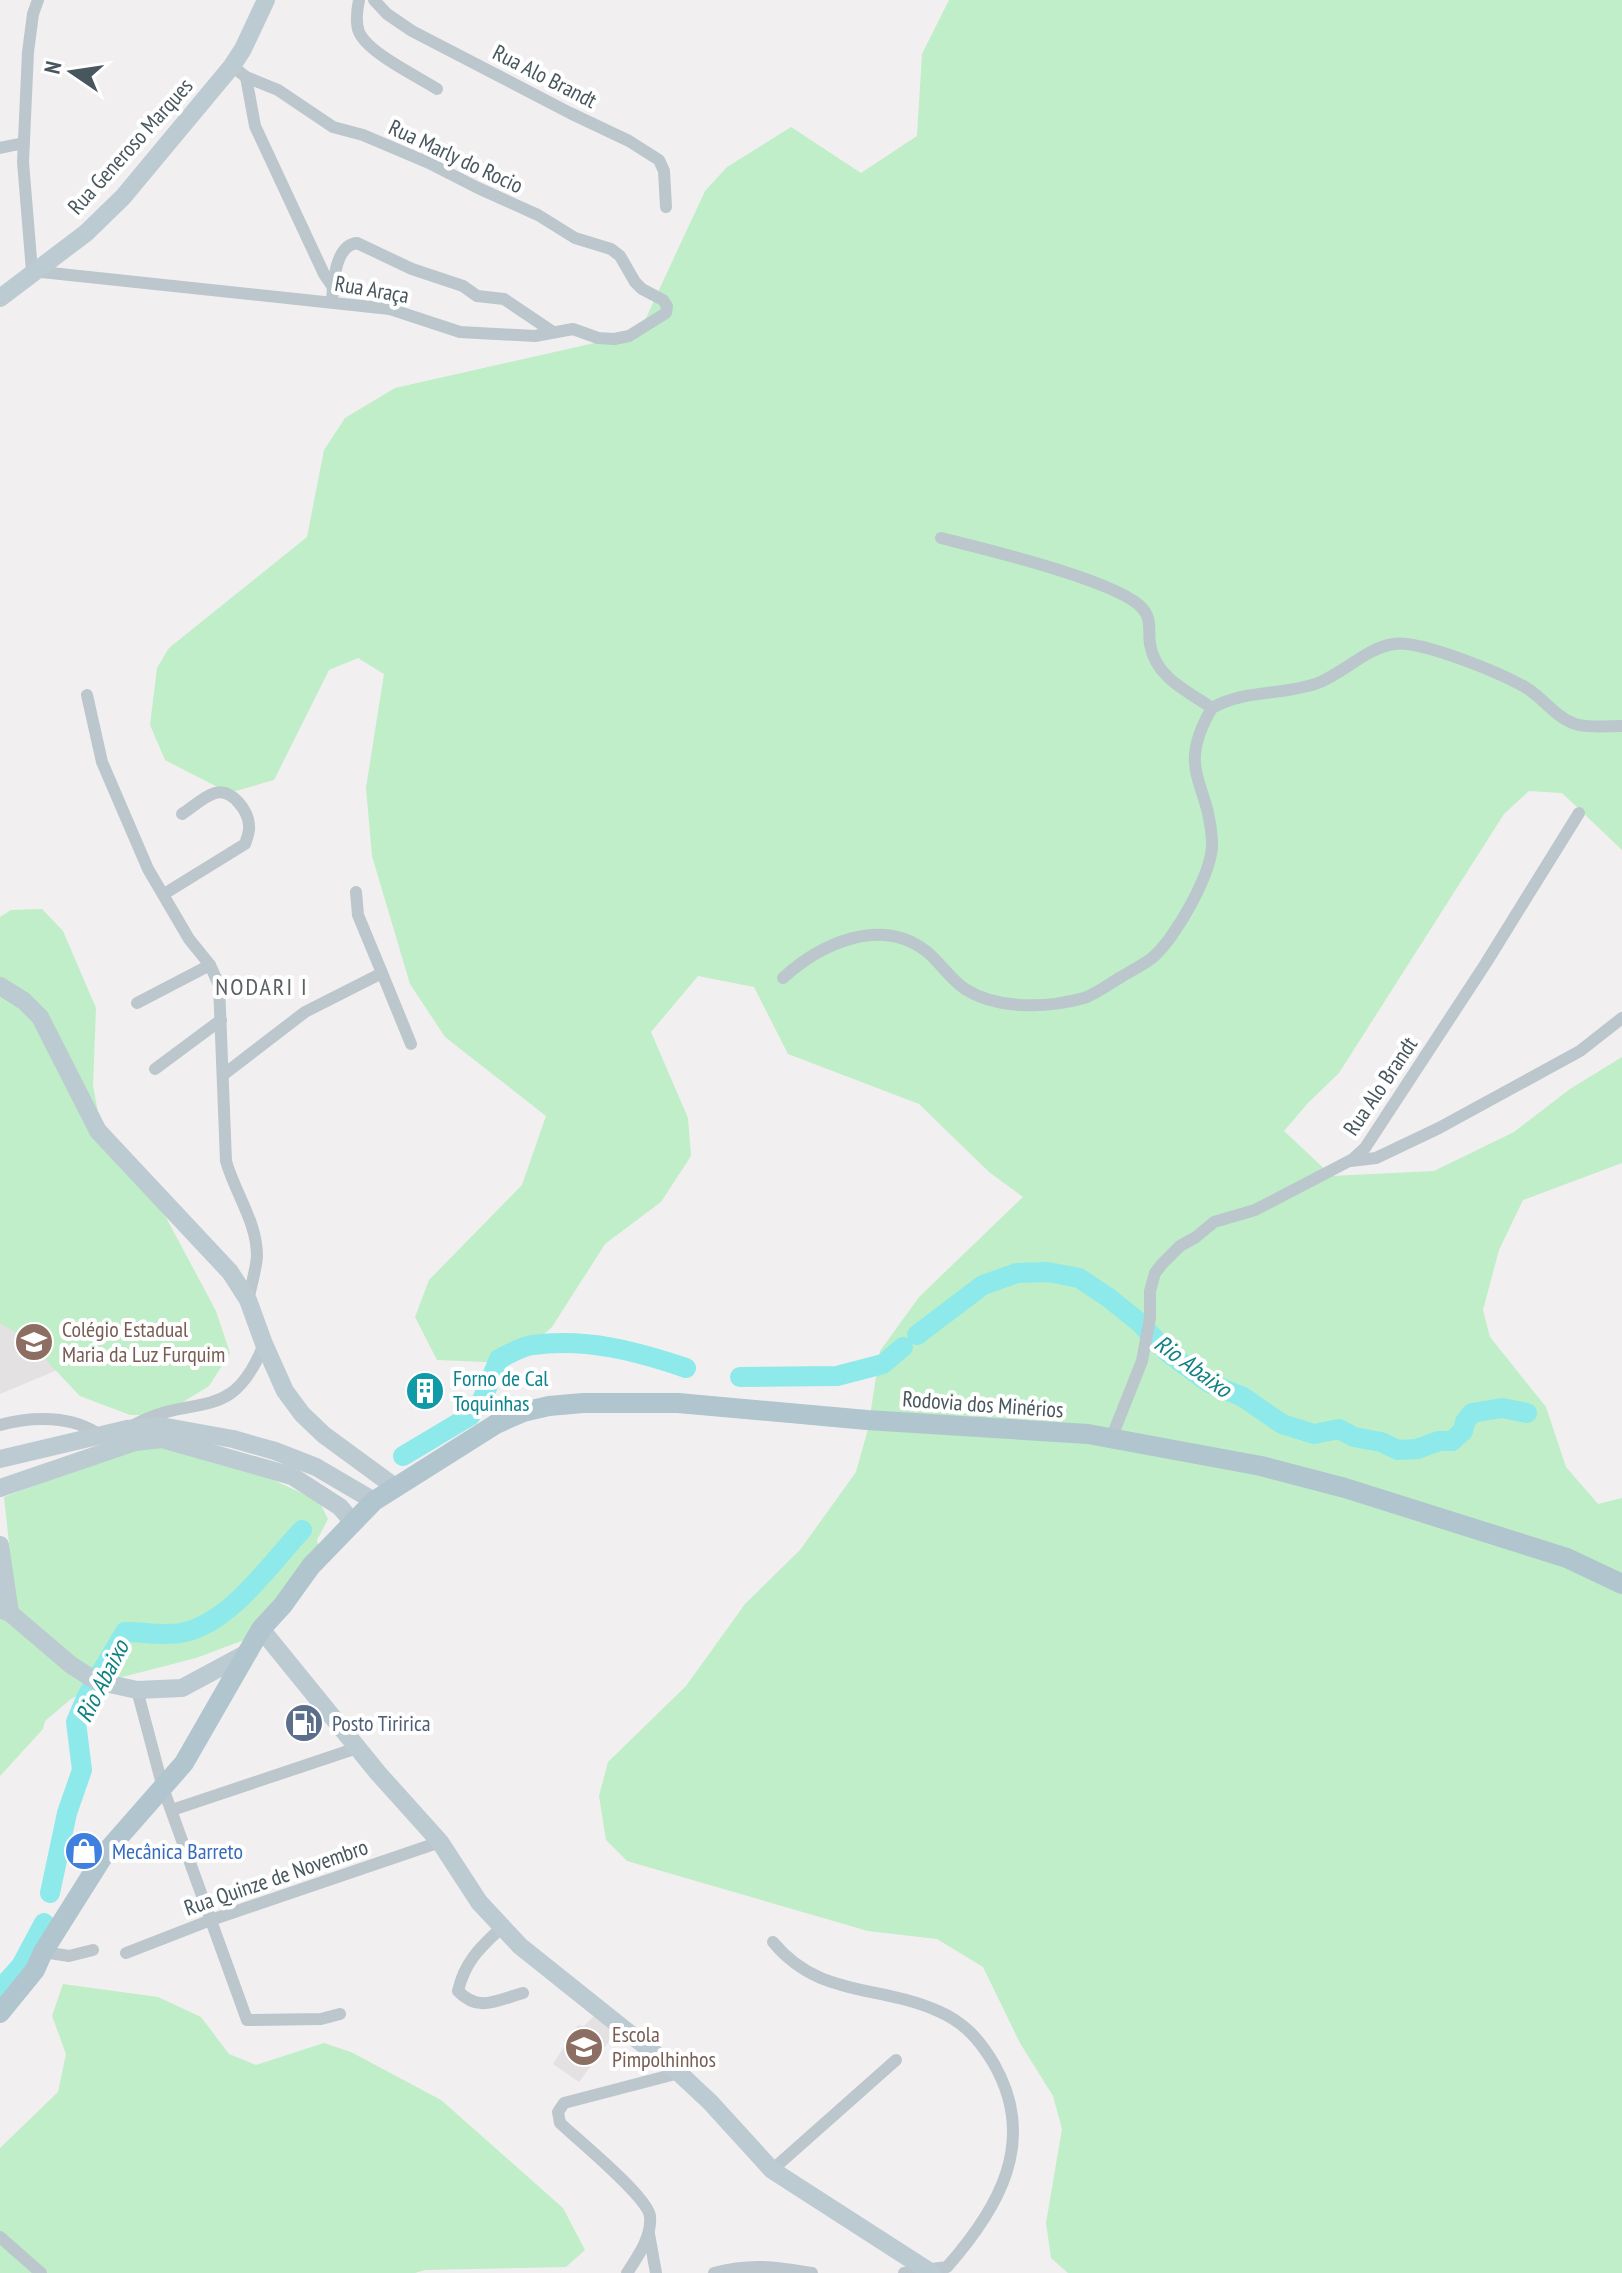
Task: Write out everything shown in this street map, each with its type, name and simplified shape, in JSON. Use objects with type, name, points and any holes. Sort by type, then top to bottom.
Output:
[{"type":"main road","name":"Rodovia dos Minérios","points":[[0,2013],[35,1970],[43,1952],[106,1852],[184,1763],[261,1629],[311,1566],[374,1501],[496,1424],[523,1412],[583,1403],[678,1403],[867,1420],[1088,1434],[1261,1466],[1345,1488],[1567,1558],[1622,1584]]},
{"type":"street","points":[[32,271],[24,143],[28,52],[38,0]]},
{"type":"street","name":"Rua Generoso Marques","points":[[0,298],[86,233],[239,72],[243,49],[266,0]]},
{"type":"street","points":[[359,0],[357,29],[362,38],[379,53],[437,89]]},
{"type":"street","name":"Rua Alo Brandt","points":[[374,0],[387,14],[412,31],[629,141],[659,160],[664,171],[666,207]]},
{"type":"street","points":[[239,72],[255,126],[324,274],[333,287]]},
{"type":"street","name":"Rua Marly do Rocio","points":[[239,72],[278,90],[333,127],[363,135],[429,163],[538,215],[575,238],[611,249],[620,256],[635,282],[651,295]]},
{"type":"street","points":[[0,148],[24,143]]},
{"type":"street","points":[[332,301],[340,259],[346,247],[357,243],[412,269],[455,282],[477,296],[504,299],[553,332]]},
{"type":"street","name":"Rua Araça","points":[[32,271],[332,301],[406,313],[460,332],[535,336],[573,329],[605,340],[629,336],[666,313],[667,306],[663,300],[651,295]]},
{"type":"street","points":[[941,538],[1104,585],[1135,601],[1150,620],[1150,644],[1160,670],[1212,708]]},
{"type":"street","points":[[783,978],[810,957],[868,933],[907,940],[924,950],[963,988],[985,999],[1038,1005],[1086,998],[1153,957],[1170,937],[1205,879],[1212,857],[1208,809],[1199,787],[1193,752],[1212,708],[1239,696],[1280,692],[1319,683],[1379,648],[1405,643],[1466,662],[1526,688],[1562,718],[1579,725],[1622,726]]},
{"type":"street","points":[[87,695],[102,762],[148,869],[189,939],[210,965],[219,985],[226,1161],[230,1177],[250,1216],[257,1256],[248,1300]]},
{"type":"street","points":[[164,894],[245,844],[250,828],[242,808],[227,793],[215,793],[182,814]]},
{"type":"street","name":"Rua Alo Brandt","points":[[1111,1439],[1142,1361],[1155,1273],[1171,1254],[1214,1222],[1255,1210],[1353,1159],[1365,1148],[1579,813]]},
{"type":"street","points":[[356,892],[358,915],[411,1044]]},
{"type":"street","points":[[137,1003],[210,965]]},
{"type":"street","points":[[223,1075],[305,1012],[382,973]]},
{"type":"street","points":[[0,986],[24,1001],[40,1017],[98,1131],[230,1272],[248,1300],[285,1391],[302,1414],[324,1435],[395,1487]]},
{"type":"street","points":[[1344,1162],[1376,1158],[1403,1148],[1580,1051],[1622,1018]]},
{"type":"street","points":[[155,1069],[221,1020]]},
{"type":"street","points":[[127,1429],[154,1414],[196,1408],[226,1398],[250,1376],[264,1344]]},
{"type":"street","points":[[0,1425],[21,1419],[62,1421],[87,1426],[101,1436]]},
{"type":"street","points":[[0,1459],[127,1429],[161,1426],[233,1439],[275,1451],[316,1467],[374,1501]]},
{"type":"street","points":[[0,1488],[135,1442],[162,1439],[292,1476],[340,1507],[352,1521]]},
{"type":"street","points":[[0,1545],[5,1611],[71,1665],[96,1681],[137,1690],[182,1688],[249,1652]]},
{"type":"street","points":[[261,1629],[357,1748],[440,1842],[479,1902],[501,1928],[679,2073],[772,2170],[931,2272]]},
{"type":"street","points":[[137,1690],[163,1788],[247,2020],[321,2019],[340,2014]]},
{"type":"street","points":[[172,1810],[357,1748]]},
{"type":"street","name":"Rua Quinze de Novembro","points":[[126,1953],[211,1920],[440,1842]]},
{"type":"street","points":[[501,1928],[477,1951],[463,1972],[458,1991],[467,2000],[482,2005],[523,1993]]},
{"type":"street","points":[[773,1942],[785,1956],[816,1978],[918,2003],[956,2019],[984,2047],[1005,2083],[1014,2130],[1003,2187],[970,2241],[947,2267],[931,2272],[904,2273]]},
{"type":"street","points":[[43,1952],[69,1956],[93,1950]]},
{"type":"street","points":[[772,2170],[896,2060]]},
{"type":"street","points":[[656,2273],[647,2207],[560,2123],[558,2112],[564,2103],[679,2073]]},
{"type":"street","points":[[627,2273],[649,2234]]},
{"type":"street","points":[[0,2237],[41,2273]]},
{"type":"street","points":[[714,2273],[757,2265],[812,2273]]},
{"type":"shaded area","points":[[0,1321],[74,1363],[0,1394]]},
{"type":"shaded area","name":"Escola Pimpolhinhos","points":[[596,2014],[617,2030],[579,2082],[553,2064],[578,2025],[584,2026]]},
{"type":"green space","points":[[949,0],[1622,0],[1622,850],[1562,793],[1529,791],[1504,814],[1339,1073],[1284,1131],[1332,1176],[1434,1171],[1514,1132],[1570,1089],[1622,1057],[1622,1163],[1523,1200],[1499,1250],[1483,1310],[1490,1337],[1546,1407],[1566,1467],[1598,1504],[1622,1498],[1622,2273],[1068,2273],[1051,2258],[1046,2223],[1062,2129],[1053,2096],[1020,2043],[983,1967],[937,1939],[868,1931],[627,1861],[606,1840],[599,1796],[608,1762],[686,1686],[745,1604],[800,1550],[856,1472],[868,1429],[880,1351],[919,1297],[1023,1197],[989,1172],[919,1104],[788,1054],[754,987],[698,976],[651,1032],[688,1118],[691,1156],[661,1202],[605,1244],[552,1327],[511,1363],[437,1360],[415,1317],[429,1280],[522,1185],[546,1116],[445,1037],[410,984],[372,856],[366,788],[384,674],[358,658],[329,670],[274,780],[229,793],[165,760],[150,725],[157,668],[169,648],[307,537],[324,450],[345,418],[395,388],[639,333],[705,191],[727,167],[791,127],[861,173],[917,136],[922,54]]},
{"type":"green space","points":[[42,909],[63,931],[96,1008],[93,1085],[99,1118],[139,1167],[216,1311],[230,1353],[209,1386],[162,1415],[130,1415],[80,1396],[25,1338],[0,1323],[0,917],[11,910]]},
{"type":"green space","points":[[150,1442],[251,1470],[319,1501],[328,1519],[317,1540],[319,1549],[244,1640],[196,1658],[103,1682],[71,1699],[45,1721],[43,1729],[0,1776],[0,1616],[10,1552],[4,1497]]},
{"type":"green space","points":[[63,1984],[158,1997],[201,2017],[229,2054],[256,2065],[324,2043],[351,2052],[441,2100],[563,2208],[585,2250],[566,2267],[425,2270],[415,2273],[0,2273],[0,2148],[58,2092],[66,2054],[52,2016]]},
{"type":"waterway","name":"Rio Abaixo","points":[[917,1335],[983,1285],[1017,1273],[1048,1272],[1079,1278],[1109,1298],[1140,1323],[1167,1352],[1209,1383],[1243,1397],[1282,1424],[1314,1434],[1339,1429],[1354,1437],[1381,1442],[1398,1450],[1417,1449],[1439,1441],[1452,1441],[1463,1431],[1472,1413],[1502,1408],[1527,1413]]},
{"type":"waterway","name":"Rio Abaixo","points":[[403,1456],[470,1416],[482,1400],[499,1359],[524,1347],[553,1343],[592,1345],[630,1351],[686,1368]]},
{"type":"waterway","name":"Rio Abaixo","points":[[740,1377],[837,1376],[883,1364],[903,1347]]},
{"type":"waterway","name":"Rio Abaixo","points":[[50,1893],[67,1813],[82,1770],[76,1722],[87,1696],[125,1632],[181,1633],[216,1618],[248,1591],[302,1530]]},
{"type":"waterway","name":"Rio Abaixo","points":[[0,1989],[21,1966],[44,1923]]},
{"type":"place","name":"Colégio Estadual Maria da Luz Furquim","points":[[34,1342]]},
{"type":"place","name":"Forno de Cal Toquinhas","points":[[425,1391]]},
{"type":"place","name":"Posto Tiririca","points":[[304,1723]]},
{"type":"place","name":"Mecânica Barreto","points":[[84,1851]]},
{"type":"place","name":"Escola Pimpolhinhos","points":[[584,2047]]},
{"type":"district","name":"NODARI I","points":[[262,986]]}]
